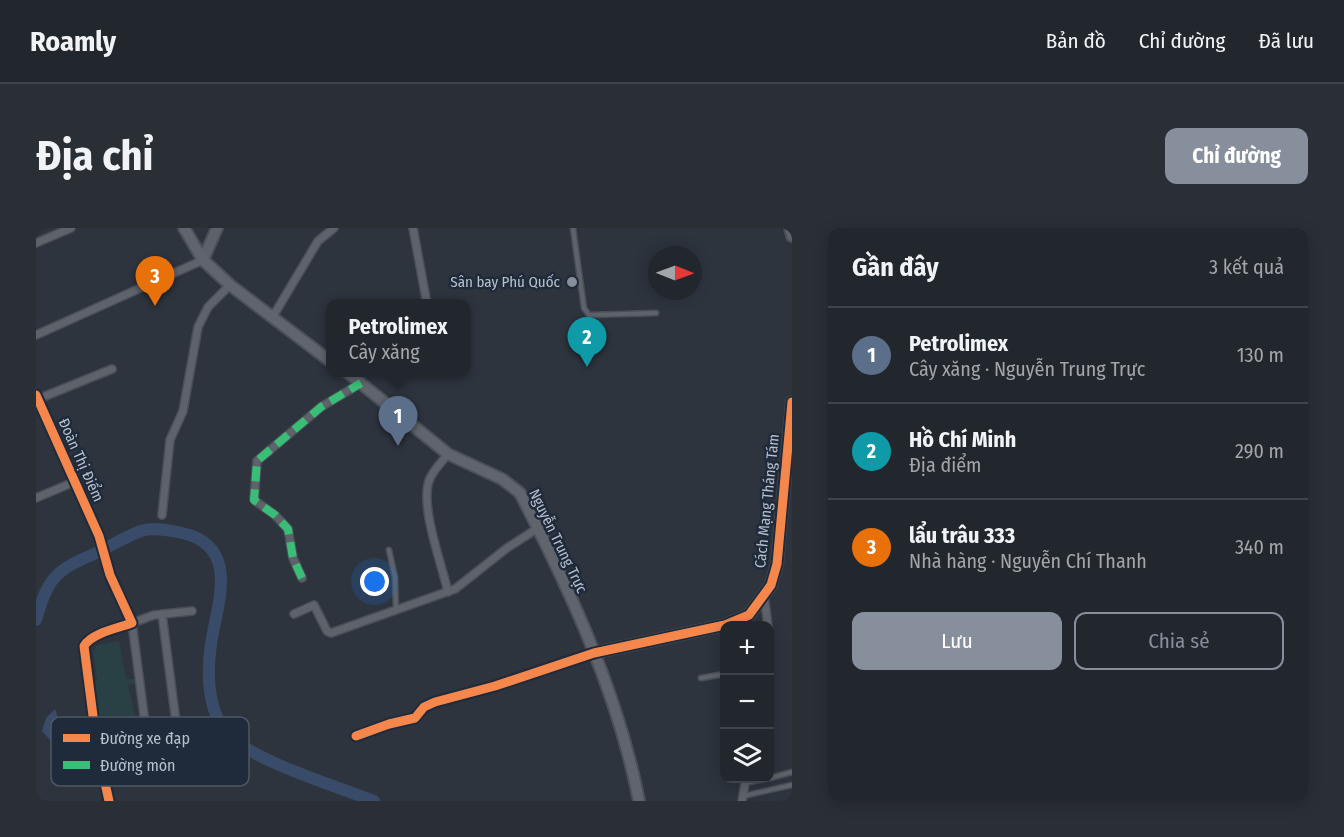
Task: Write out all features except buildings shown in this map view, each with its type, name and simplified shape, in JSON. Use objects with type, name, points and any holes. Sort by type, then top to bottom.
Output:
[{"type":"main road","points":[[184,228],[203,260],[230,285],[326,358]]},
{"type":"main road","name":"Nguyễn Trung Trực","points":[[353,377],[448,454],[513,486],[520,493],[594,653],[631,758],[639,801]]},
{"type":"street","points":[[36,243],[71,228]]},
{"type":"street","points":[[36,335],[203,260],[217,228]]},
{"type":"street","points":[[272,318],[318,241],[334,228]]},
{"type":"street","points":[[413,228],[427,299]]},
{"type":"street","points":[[790,228],[792,236]]},
{"type":"street","points":[[162,515],[170,440],[183,411],[198,327],[208,307],[230,285]]},
{"type":"street","points":[[37,397],[112,369]]},
{"type":"street","points":[[302,578],[293,558],[288,529],[275,515],[254,500],[257,461],[321,407],[361,383]]},
{"type":"street","name":"Đoàn Thị Điểm","points":[[37,397],[99,536],[110,575],[132,624]]},
{"type":"street","name":"Cách Mạng Tháng Tám","points":[[594,653],[725,625],[749,615],[764,596],[771,585],[777,564],[792,402]]},
{"type":"street","points":[[448,454],[429,478],[427,489],[428,507],[448,592]]},
{"type":"street","points":[[36,498],[74,482]]},
{"type":"street","points":[[294,614],[314,604],[327,631],[331,633],[448,592],[464,584],[507,548],[538,528]]},
{"type":"street","points":[[764,596],[767,621]]},
{"type":"street","points":[[92,717],[84,646],[86,642],[162,614],[192,611]]},
{"type":"street","points":[[162,614],[177,717]]},
{"type":"street","points":[[132,624],[144,717]]},
{"type":"street","points":[[356,736],[389,724],[415,718],[424,707],[435,702],[495,686],[594,653]]},
{"type":"street","points":[[743,799],[745,783]]},
{"type":"street","points":[[105,786],[109,801]]},
{"type":"lane","points":[[573,228],[584,308],[589,315],[656,313]]},
{"type":"lane","points":[[389,550],[395,577],[396,610]]},
{"type":"lane","points":[[701,678],[720,675]]},
{"type":"lane","points":[[774,777],[792,772]]},
{"type":"lane","points":[[743,799],[792,785]]},
{"type":"green space","points":[[119,641],[126,679],[136,679],[137,683],[128,685],[133,717],[96,716],[91,682],[97,680],[93,652],[96,646]]},
{"type":"water","points":[[55,709],[58,717],[51,717],[51,741],[42,731],[46,718]]},
{"type":"waterway","points":[[36,620],[44,596],[60,572],[128,536],[156,529],[182,533],[200,540],[212,550],[219,563],[221,578],[209,666],[210,688],[217,717]]},
{"type":"waterway","points":[[249,750],[292,771],[374,801]]},
{"type":"marked path","points":[[302,578],[293,558],[288,529],[275,515],[254,500],[257,461],[321,407],[361,383]]},
{"type":"cycle path","points":[[36,395],[99,536],[110,575],[132,623],[99,634],[84,646],[93,717]]},
{"type":"cycle path","points":[[356,736],[389,724],[415,718],[424,707],[435,702],[495,686],[594,653],[725,625],[749,615],[771,585],[777,564],[792,402]]},
{"type":"cycle path","points":[[106,786],[109,801]]},
{"type":"place","name":"Sân bay Phú Quốc","points":[[572,282]]},
{"type":"place","name":"lẩu trâu 333","points":[[155,306]]},
{"type":"place","name":"Hồ Chí Minh","points":[[587,367]]},
{"type":"place","name":"Petrolimex","points":[[398,446]]}]
